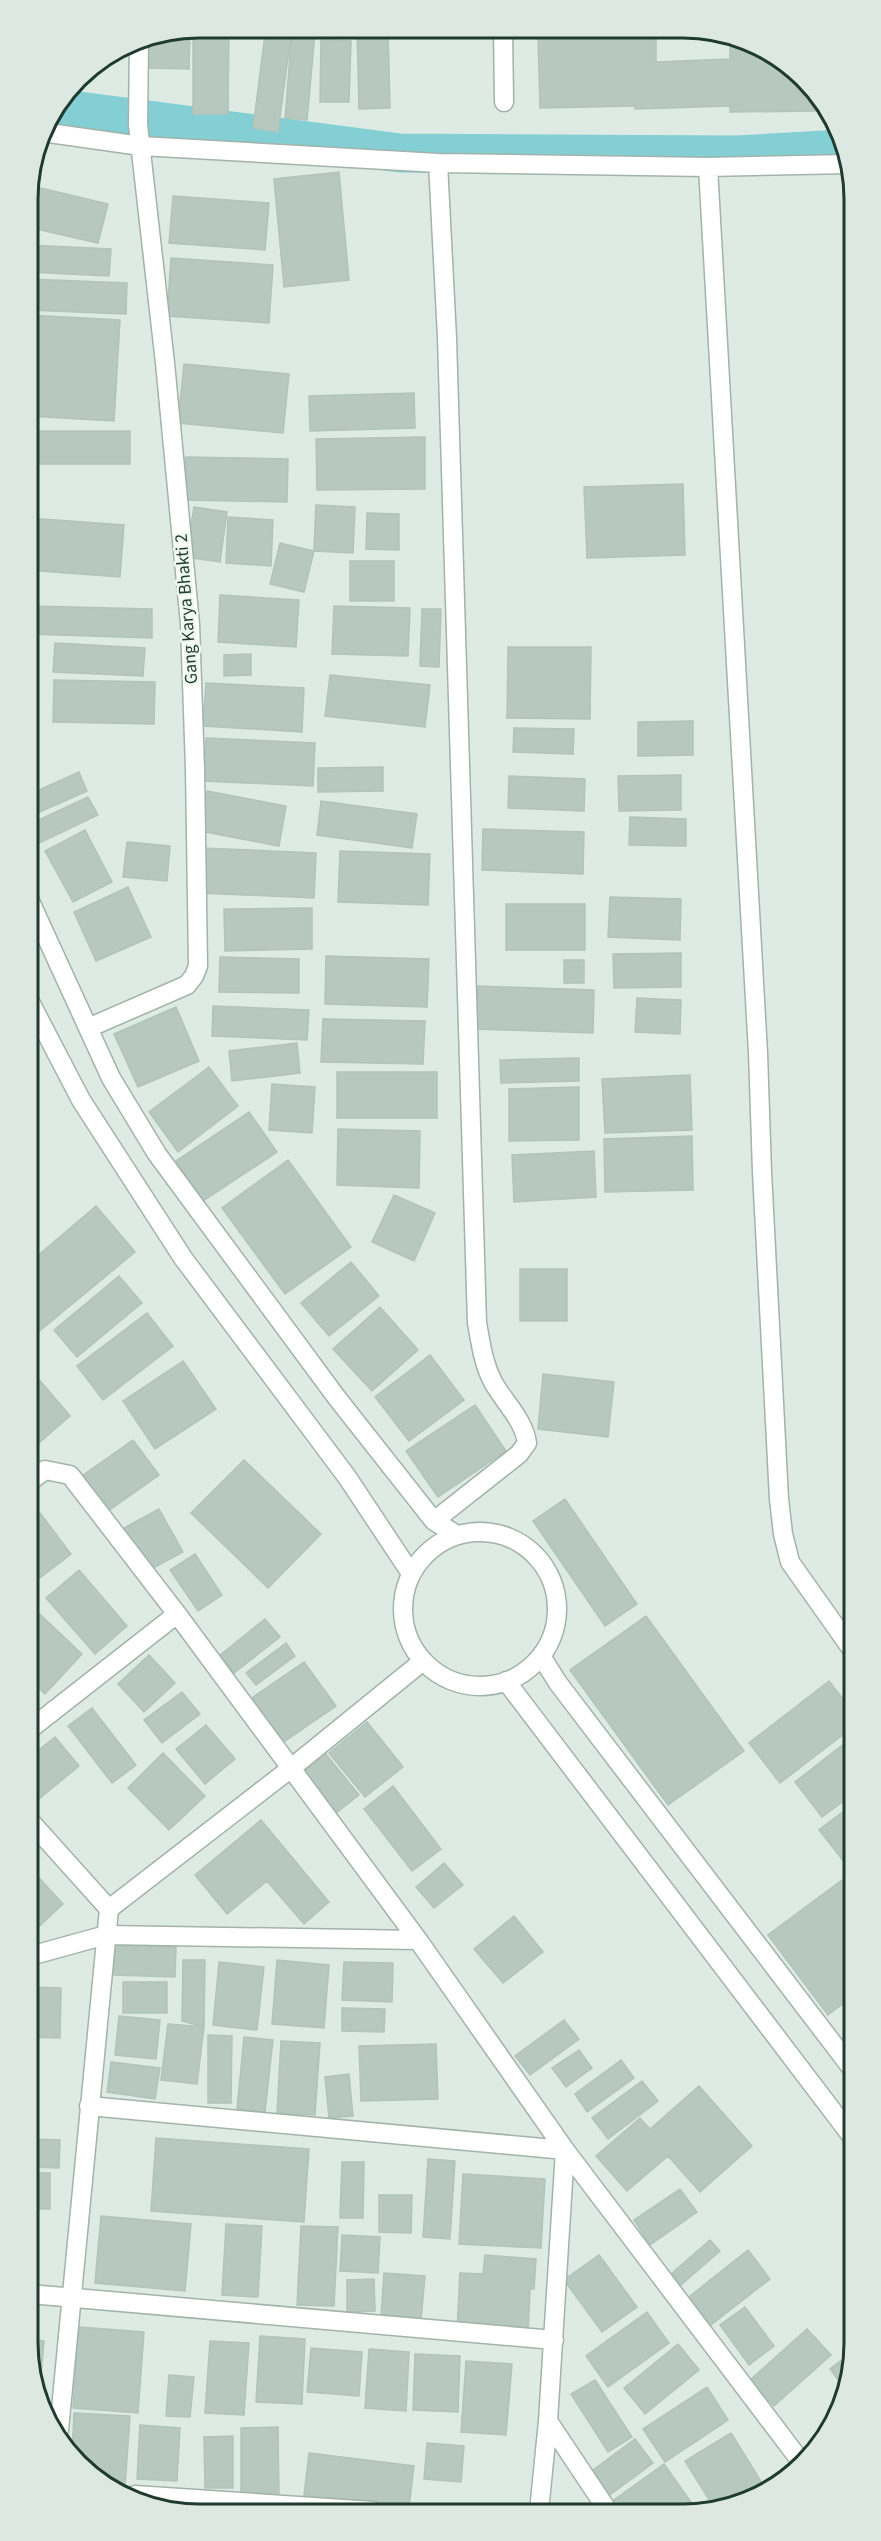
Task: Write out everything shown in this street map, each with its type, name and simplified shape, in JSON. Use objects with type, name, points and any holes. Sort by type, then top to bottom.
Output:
[{"type":"street","points":[[503,38],[504,102]]},
{"type":"street","name":"Gang Karya Bhakti 2","points":[[88,1028],[187,985],[198,966],[190,624],[138,125],[139,49]]},
{"type":"street","points":[[51,133],[141,146],[438,163],[708,167],[839,164]]},
{"type":"street","points":[[434,1521],[519,1454],[527,1443],[525,1432],[493,1382],[483,1359],[477,1323],[447,350],[438,163]]},
{"type":"street","points":[[708,167],[757,1029],[779,1499],[783,1534],[790,1562],[843,1637]]},
{"type":"street","points":[[38,919],[111,1078],[157,1154],[337,1398],[434,1521],[457,1535]]},
{"type":"street","points":[[38,1019],[81,1100],[183,1258],[347,1477],[410,1572]]},
{"type":"street","points":[[38,1475],[45,1470],[70,1475],[177,1614],[418,1940],[565,2150],[796,2456]]},
{"type":"street","points":[[494,1532],[520,1543],[540,1560],[553,1584],[557,1617],[549,1644],[541,1656],[506,1681],[482,1686],[460,1684],[434,1672],[413,1650],[402,1603],[410,1572],[433,1546],[457,1535],[494,1532]]},
{"type":"street","points":[[38,1725],[177,1614]]},
{"type":"street","points":[[541,1656],[558,1683],[843,2057]]},
{"type":"street","points":[[60,2423],[109,1909],[290,1769],[423,1661]]},
{"type":"street","points":[[506,1681],[843,2125]]},
{"type":"street","points":[[38,1830],[109,1909]]},
{"type":"street","points":[[38,1954],[106,1935],[418,1940]]},
{"type":"street","points":[[89,2106],[565,2150]]},
{"type":"street","points":[[540,2504],[554,2340],[565,2150]]},
{"type":"street","points":[[38,2295],[554,2340]]},
{"type":"street","points":[[548,2421],[603,2504]]},
{"type":"street","points":[[153,2496],[248,2504]]},
{"type":"building","points":[[190,38],[189,69],[146,68],[146,46]]},
{"type":"building","points":[[193,38],[229,38],[228,114],[193,114]]},
{"type":"building","points":[[265,38],[291,38],[278,132],[253,128]]},
{"type":"building","points":[[291,38],[315,38],[307,120],[285,118]]},
{"type":"building","points":[[357,38],[388,38],[390,108],[359,109]]},
{"type":"building","points":[[538,38],[656,38],[656,62],[730,59],[730,45],[754,54],[772,65],[796,85],[817,111],[730,112],[730,106],[635,109],[635,106],[540,108]]},
{"type":"building","points":[[321,40],[351,41],[349,102],[320,102]]},
{"type":"building","points":[[339,172],[349,280],[284,287],[274,179]]},
{"type":"building","points":[[38,187],[108,204],[98,243],[38,229]]},
{"type":"building","points":[[173,196],[269,203],[265,250],[169,243]]},
{"type":"building","points":[[38,246],[111,249],[109,276],[38,272]]},
{"type":"building","points":[[171,258],[273,265],[269,323],[167,316]]},
{"type":"building","points":[[38,279],[127,283],[126,314],[38,310]]},
{"type":"building","points":[[38,316],[120,320],[114,421],[38,417]]},
{"type":"building","points":[[184,364],[289,374],[283,433],[178,423]]},
{"type":"building","points":[[414,393],[415,428],[310,431],[309,396]]},
{"type":"building","points":[[38,431],[130,431],[130,464],[38,464]]},
{"type":"building","points":[[425,437],[425,489],[317,490],[316,439]]},
{"type":"building","points":[[186,457],[288,459],[287,502],[184,500]]},
{"type":"building","points":[[683,484],[685,555],[587,558],[584,487]]},
{"type":"building","points":[[316,505],[355,507],[353,553],[314,551]]},
{"type":"building","points":[[194,507],[227,512],[220,562],[186,557]]},
{"type":"building","points":[[367,513],[399,514],[399,550],[366,549]]},
{"type":"building","points":[[228,517],[273,520],[271,566],[226,563]]},
{"type":"building","points":[[38,519],[124,525],[120,577],[38,571]]},
{"type":"building","points":[[280,543],[314,551],[304,592],[270,584]]},
{"type":"building","points":[[350,561],[394,561],[394,601],[350,601]]},
{"type":"building","points":[[220,595],[299,600],[296,647],[218,642]]},
{"type":"building","points":[[38,606],[152,609],[152,638],[38,634]]},
{"type":"building","points":[[334,606],[410,608],[408,656],[332,654]]},
{"type":"building","points":[[422,609],[441,609],[439,667],[420,666]]},
{"type":"building","points":[[55,643],[145,648],[143,676],[53,672]]},
{"type":"building","points":[[508,647],[591,647],[590,719],[507,718]]},
{"type":"building","points":[[251,654],[251,675],[224,676],[224,655]]},
{"type":"building","points":[[330,675],[430,685],[425,727],[325,716]]},
{"type":"building","points":[[54,680],[155,682],[154,724],[53,722]]},
{"type":"building","points":[[206,683],[304,688],[302,732],[203,726]]},
{"type":"building","points":[[693,721],[693,755],[638,756],[638,722]]},
{"type":"building","points":[[514,728],[574,729],[573,754],[513,752]]},
{"type":"building","points":[[206,738],[315,743],[313,786],[204,781]]},
{"type":"building","points":[[383,767],[383,791],[318,792],[318,768]]},
{"type":"building","points":[[79,772],[87,791],[38,813],[38,790]]},
{"type":"building","points":[[681,775],[681,810],[619,811],[618,776]]},
{"type":"building","points":[[509,776],[585,779],[584,811],[508,808]]},
{"type":"building","points":[[207,791],[286,806],[279,846],[200,831]]},
{"type":"building","points":[[88,797],[98,815],[38,844],[38,820]]},
{"type":"building","points":[[321,801],[417,814],[412,848],[317,835]]},
{"type":"building","points":[[630,817],[686,819],[686,846],[629,845]]},
{"type":"building","points":[[483,829],[584,832],[583,874],[482,870]]},
{"type":"building","points":[[85,830],[112,882],[73,902],[45,851]]},
{"type":"building","points":[[127,842],[170,846],[167,881],[123,877]]},
{"type":"building","points":[[202,848],[316,853],[314,898],[200,893]]},
{"type":"building","points":[[340,851],[430,854],[428,905],[338,902]]},
{"type":"building","points":[[128,887],[151,937],[96,961],[74,912]]},
{"type":"building","points":[[610,897],[681,899],[680,940],[608,937]]},
{"type":"building","points":[[506,904],[585,904],[585,950],[506,950]]},
{"type":"building","points":[[312,908],[312,949],[225,951],[224,909]]},
{"type":"building","points":[[681,953],[681,987],[614,988],[613,954]]},
{"type":"building","points":[[326,956],[429,959],[427,1007],[325,1004]]},
{"type":"building","points":[[220,957],[299,959],[299,993],[219,992]]},
{"type":"building","points":[[564,960],[584,960],[584,983],[564,983]]},
{"type":"building","points":[[477,986],[594,990],[593,1033],[476,1029]]},
{"type":"building","points":[[637,998],[681,1000],[680,1034],[635,1032]]},
{"type":"building","points":[[213,1006],[309,1010],[307,1040],[212,1036]]},
{"type":"building","points":[[176,1007],[199,1061],[138,1087],[114,1034]]},
{"type":"building","points":[[323,1019],[425,1021],[423,1064],[321,1062]]},
{"type":"building","points":[[297,1043],[300,1073],[232,1081],[229,1051]]},
{"type":"building","points":[[579,1058],[579,1081],[501,1083],[500,1060]]},
{"type":"building","points":[[209,1067],[238,1106],[178,1152],[149,1112]]},
{"type":"building","points":[[337,1072],[437,1072],[437,1118],[337,1118]]},
{"type":"building","points":[[690,1075],[692,1130],[605,1133],[602,1079]]},
{"type":"building","points":[[272,1084],[315,1087],[312,1133],[269,1130]]},
{"type":"building","points":[[579,1087],[579,1140],[509,1141],[509,1089]]},
{"type":"building","points":[[249,1112],[277,1152],[203,1201],[176,1161]]},
{"type":"building","points":[[338,1129],[420,1131],[419,1188],[337,1185]]},
{"type":"building","points":[[692,1136],[693,1190],[605,1192],[604,1139]]},
{"type":"building","points":[[594,1151],[596,1197],[514,1202],[512,1155]]},
{"type":"building","points":[[288,1160],[351,1247],[285,1294],[222,1208]]},
{"type":"building","points":[[394,1195],[435,1213],[414,1261],[372,1242]]},
{"type":"building","points":[[96,1206],[135,1252],[38,1332],[38,1255]]},
{"type":"building","points":[[351,1262],[379,1296],[329,1336],[301,1303]]},
{"type":"building","points":[[520,1269],[567,1269],[567,1321],[520,1321]]},
{"type":"building","points":[[119,1276],[142,1303],[77,1357],[54,1330]]},
{"type":"building","points":[[380,1307],[418,1350],[372,1391],[333,1349]]},
{"type":"building","points":[[147,1313],[173,1346],[103,1400],[77,1366]]},
{"type":"building","points":[[430,1355],[464,1400],[409,1441],[375,1397]]},
{"type":"building","points":[[183,1361],[216,1409],[155,1449],[123,1401]]},
{"type":"building","points":[[543,1374],[614,1382],[608,1437],[538,1429]]},
{"type":"building","points":[[38,1378],[70,1416],[38,1442]]},
{"type":"building","points":[[475,1405],[506,1451],[438,1497],[406,1451]]},
{"type":"building","points":[[133,1440],[159,1475],[108,1511],[82,1476]]},
{"type":"building","points":[[244,1460],[321,1534],[268,1588],[191,1513]]},
{"type":"building","points":[[565,1499],[637,1604],[605,1626],[533,1521]]},
{"type":"building","points":[[159,1509],[183,1552],[146,1572],[122,1529]]},
{"type":"building","points":[[40,1513],[71,1554],[38,1579],[38,1514]]},
{"type":"building","points":[[195,1554],[222,1595],[198,1611],[170,1570]]},
{"type":"building","points":[[79,1570],[127,1626],[95,1654],[46,1598]]},
{"type":"building","points":[[38,1612],[82,1654],[45,1694],[38,1687]]},
{"type":"building","points":[[646,1616],[744,1751],[668,1805],[570,1670]]},
{"type":"building","points":[[265,1619],[280,1637],[234,1673],[220,1655]]},
{"type":"building","points":[[286,1643],[295,1656],[256,1685],[246,1673]]},
{"type":"building","points":[[149,1655],[175,1683],[144,1712],[118,1684]]},
{"type":"building","points":[[304,1662],[336,1706],[278,1746],[246,1702]]},
{"type":"building","points":[[829,1681],[843,1699],[843,1734],[780,1783],[749,1743]]},
{"type":"building","points":[[182,1692],[200,1714],[162,1743],[144,1720]]},
{"type":"building","points":[[92,1708],[136,1765],[112,1783],[68,1726]]},
{"type":"building","points":[[367,1722],[403,1767],[365,1797],[329,1753]]},
{"type":"building","points":[[206,1725],[235,1759],[205,1784],[176,1749]]},
{"type":"building","points":[[55,1737],[79,1766],[38,1800],[38,1751]]},
{"type":"building","points":[[843,1744],[843,1801],[822,1817],[795,1782]]},
{"type":"building","points":[[163,1753],[205,1796],[169,1830],[128,1788]]},
{"type":"building","points":[[325,1753],[359,1795],[331,1817],[297,1776]]},
{"type":"building","points":[[393,1786],[441,1849],[412,1871],[364,1809]]},
{"type":"building","points":[[843,1811],[843,1861],[819,1830]]},
{"type":"building","points":[[261,1820],[329,1902],[304,1924],[267,1881],[227,1914],[195,1875]]},
{"type":"building","points":[[444,1863],[463,1885],[434,1908],[416,1887]]},
{"type":"building","points":[[38,1877],[63,1904],[38,1927]]},
{"type":"building","points":[[842,1880],[843,2003],[828,2015],[768,1935]]},
{"type":"building","points":[[514,1916],[543,1952],[503,1983],[474,1949]]},
{"type":"building","points":[[115,1945],[176,1947],[175,1977],[114,1975]]},
{"type":"building","points":[[183,1960],[205,1960],[204,2027],[182,2021]]},
{"type":"building","points":[[277,1960],[329,1965],[324,2028],[272,2024]]},
{"type":"building","points":[[219,1962],[264,1967],[257,2030],[213,2025]]},
{"type":"building","points":[[344,1962],[393,1963],[392,2002],[342,2000]]},
{"type":"building","points":[[123,1982],[167,1982],[167,2013],[123,2013]]},
{"type":"building","points":[[38,1987],[61,1988],[60,2038],[38,2037]]},
{"type":"building","points":[[342,2008],[385,2009],[384,2032],[342,2031]]},
{"type":"building","points":[[119,2016],[160,2020],[156,2059],[115,2055]]},
{"type":"building","points":[[564,2020],[579,2039],[530,2075],[515,2056]]},
{"type":"building","points":[[168,2024],[204,2027],[197,2084],[161,2080]]},
{"type":"building","points":[[208,2035],[232,2036],[231,2103],[208,2103]]},
{"type":"building","points":[[244,2037],[273,2040],[265,2112],[237,2109]]},
{"type":"building","points":[[281,2041],[320,2043],[315,2115],[277,2113]]},
{"type":"building","points":[[436,2044],[438,2099],[361,2101],[359,2046]]},
{"type":"building","points":[[579,2050],[592,2068],[566,2087],[552,2068]]},
{"type":"building","points":[[621,2060],[634,2078],[587,2112],[575,2094]]},
{"type":"building","points":[[111,2062],[160,2068],[155,2099],[107,2092]]},
{"type":"building","points":[[349,2074],[353,2116],[329,2118],[325,2077]]},
{"type":"building","points":[[642,2081],[658,2101],[608,2139],[592,2118]]},
{"type":"building","points":[[699,2086],[752,2146],[700,2192],[668,2156],[627,2191],[596,2156],[640,2118],[650,2129]]},
{"type":"building","points":[[156,2138],[309,2149],[304,2222],[151,2211]]},
{"type":"building","points":[[38,2139],[60,2140],[59,2168],[38,2167]]},
{"type":"building","points":[[428,2159],[455,2161],[450,2239],[423,2237]]},
{"type":"building","points":[[342,2162],[364,2162],[363,2218],[340,2218]]},
{"type":"building","points":[[38,2173],[50,2173],[50,2209],[38,2209]]},
{"type":"building","points":[[463,2174],[545,2179],[541,2248],[459,2244]]},
{"type":"building","points":[[680,2189],[697,2212],[650,2245],[634,2220]]},
{"type":"building","points":[[379,2195],[412,2195],[411,2233],[379,2232]]},
{"type":"building","points":[[101,2216],[191,2224],[185,2291],[95,2283]]},
{"type":"building","points":[[226,2224],[262,2226],[258,2297],[222,2295]]},
{"type":"building","points":[[301,2226],[338,2227],[334,2306],[297,2305]]},
{"type":"building","points":[[342,2235],[380,2237],[378,2273],[340,2271]]},
{"type":"building","points":[[710,2240],[720,2251],[681,2285],[671,2274]]},
{"type":"building","points":[[748,2250],[770,2279],[707,2328],[685,2300]]},
{"type":"building","points":[[485,2255],[536,2259],[534,2289],[530,2289],[528,2333],[457,2330],[460,2273],[483,2274]]},
{"type":"building","points":[[599,2255],[637,2307],[602,2332],[564,2280]]},
{"type":"building","points":[[384,2273],[425,2276],[421,2320],[381,2317]]},
{"type":"building","points":[[374,2279],[375,2311],[347,2312],[347,2280]]},
{"type":"building","points":[[745,2307],[774,2346],[749,2365],[720,2325]]},
{"type":"building","points":[[647,2312],[669,2343],[608,2387],[586,2356]]},
{"type":"building","points":[[79,2327],[144,2332],[138,2413],[73,2408]]},
{"type":"building","points":[[807,2329],[831,2355],[774,2406],[750,2380]]},
{"type":"building","points":[[260,2336],[305,2339],[302,2404],[256,2402]]},
{"type":"building","points":[[38,2340],[44,2341],[41,2374]]},
{"type":"building","points":[[210,2341],[249,2343],[244,2415],[205,2413]]},
{"type":"building","points":[[678,2344],[699,2370],[645,2414],[624,2388]]},
{"type":"building","points":[[311,2348],[362,2352],[359,2396],[307,2392]]},
{"type":"building","points":[[369,2349],[409,2352],[406,2411],[365,2408]]},
{"type":"building","points":[[415,2354],[460,2356],[458,2412],[413,2410]]},
{"type":"building","points":[[842,2360],[838,2380],[830,2369]]},
{"type":"building","points":[[466,2361],[512,2364],[506,2435],[461,2432]]},
{"type":"building","points":[[169,2375],[194,2377],[190,2417],[166,2416]]},
{"type":"building","points":[[595,2380],[632,2437],[608,2452],[571,2394]]},
{"type":"building","points":[[707,2387],[728,2420],[665,2462],[643,2429]]},
{"type":"building","points":[[74,2413],[130,2416],[125,2485],[101,2470],[73,2442]]},
{"type":"building","points":[[140,2425],[180,2428],[177,2481],[137,2479]]},
{"type":"building","points":[[278,2427],[279,2496],[241,2497],[241,2428]]},
{"type":"building","points":[[731,2433],[762,2483],[734,2495],[710,2501],[685,2461]]},
{"type":"building","points":[[233,2436],[233,2488],[205,2488],[204,2437]]},
{"type":"building","points":[[635,2439],[653,2463],[603,2500],[585,2476]]},
{"type":"building","points":[[427,2443],[464,2446],[461,2482],[424,2479]]},
{"type":"building","points":[[309,2453],[414,2466],[409,2504],[383,2504],[304,2495]]},
{"type":"building","points":[[664,2464],[692,2503],[682,2504],[608,2504]]},
{"type":"waterway","points":[[65,109],[400,153],[737,155],[836,149]]}]
